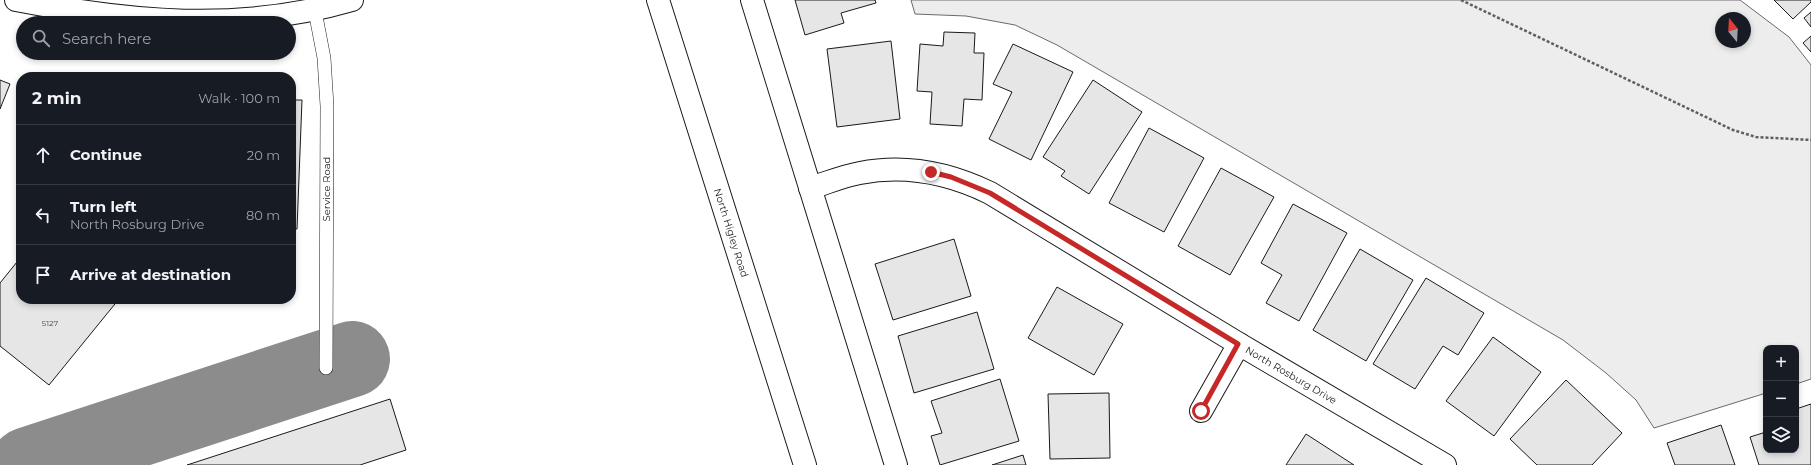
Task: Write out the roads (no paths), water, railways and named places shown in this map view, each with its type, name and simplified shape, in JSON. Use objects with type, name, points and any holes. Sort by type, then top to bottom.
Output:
[{"type":"street","points":[[16,0],[71,11],[124,16]]},
{"type":"street","points":[[282,16],[316,11],[352,0]]},
{"type":"street","name":"North Higley Road","points":[[658,0],[806,465]]},
{"type":"street","points":[[752,0],[896,465]]},
{"type":"street","name":"North Rosburg Drive","points":[[810,188],[859,173],[883,170],[907,170],[951,177],[990,193],[1238,344],[1445,465]]},
{"type":"street","points":[[1201,411],[1238,344]]},
{"type":"lane","name":"Service Road","points":[[316,11],[324,58],[327,106],[326,368]]}]
